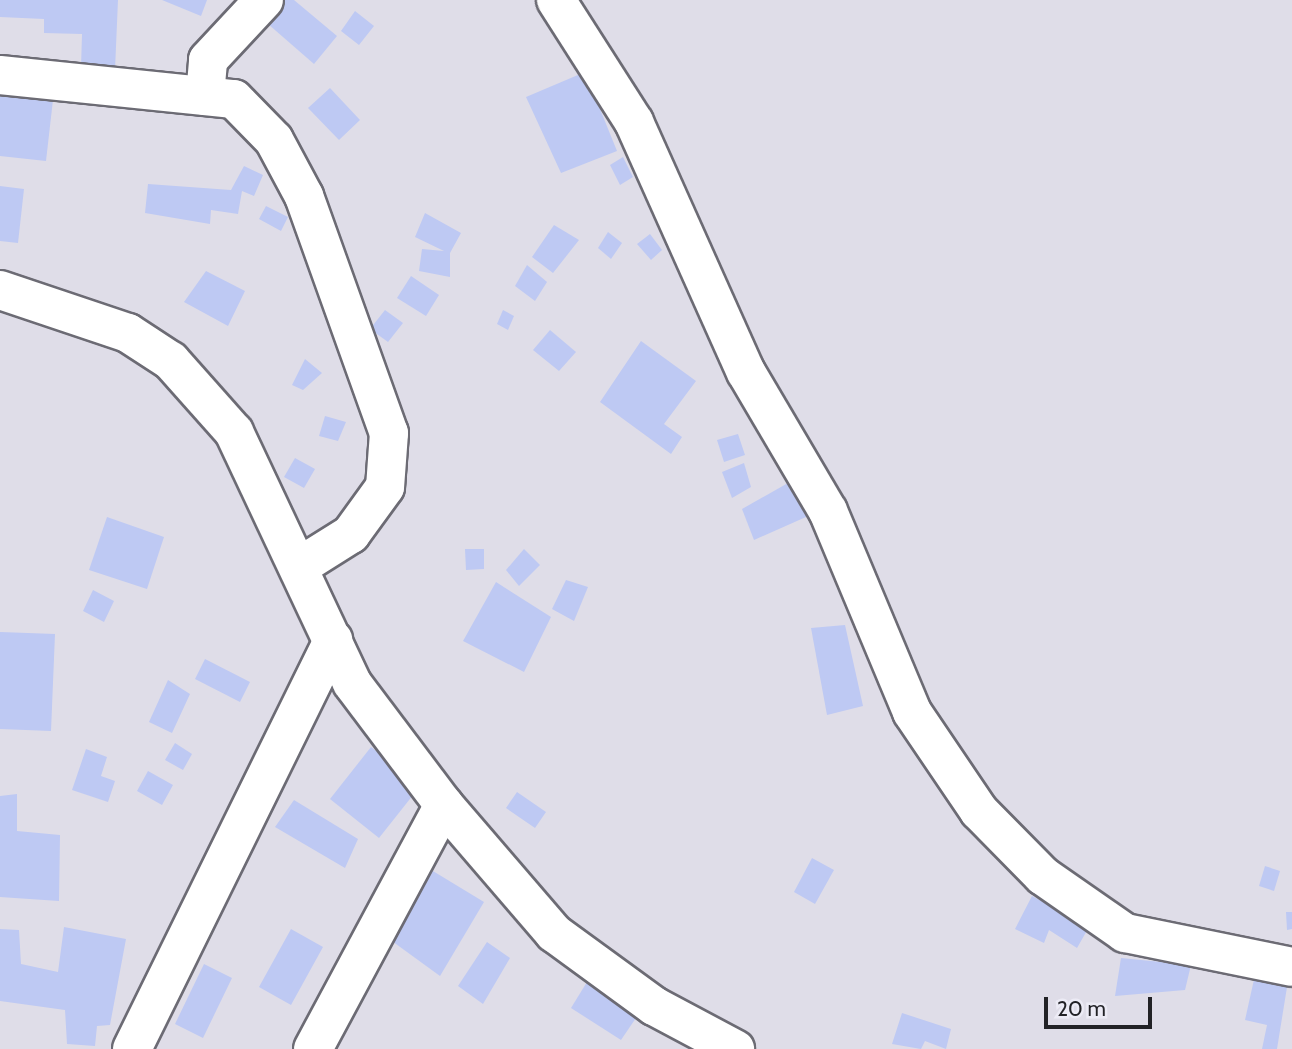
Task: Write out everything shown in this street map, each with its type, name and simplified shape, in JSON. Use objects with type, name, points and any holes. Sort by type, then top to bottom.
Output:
[{"type":"street","points":[[205,96],[208,60],[264,0]]},
{"type":"street","points":[[556,0],[634,122],[746,372],[828,510],[912,712],[979,811],[1043,876],[1125,933],[1292,967]]},
{"type":"street","points":[[0,75],[234,99],[274,140],[304,196],[389,433],[385,487],[351,534],[300,566]]},
{"type":"street","points":[[0,290],[128,333],[171,361],[234,432],[300,566],[352,683],[444,805],[554,933],[654,1006],[727,1047]]},
{"type":"street","points":[[132,1049],[333,640]]},
{"type":"street","points":[[313,1049],[444,805]]},
{"type":"building","points":[[0,0],[118,0],[115,70],[81,68],[82,34],[44,33],[44,19],[0,17]]},
{"type":"building","points":[[162,0],[207,0],[201,16]]},
{"type":"building","points":[[275,0],[294,0],[337,36],[314,64],[260,17]]},
{"type":"building","points":[[355,11],[374,26],[359,45],[341,31]]},
{"type":"building","points":[[585,72],[617,151],[561,173],[526,97]]},
{"type":"building","points":[[0,85],[54,91],[46,161],[0,156]]},
{"type":"building","points":[[330,88],[360,120],[339,140],[308,108]]},
{"type":"building","points":[[623,157],[633,177],[620,185],[610,165]]},
{"type":"building","points":[[244,166],[263,175],[254,196],[242,191],[238,214],[211,210],[210,224],[145,213],[148,184],[231,190]]},
{"type":"building","points":[[0,186],[24,189],[18,243],[0,241]]},
{"type":"building","points":[[266,206],[288,217],[281,231],[259,219]]},
{"type":"building","points":[[425,213],[461,233],[450,253],[450,277],[419,271],[422,249],[444,251],[415,237]]},
{"type":"building","points":[[554,225],[579,240],[553,273],[532,257]]},
{"type":"building","points":[[608,232],[622,243],[611,259],[598,248]]},
{"type":"building","points":[[650,234],[662,250],[651,260],[637,244]]},
{"type":"building","points":[[527,265],[547,282],[535,301],[515,286]]},
{"type":"building","points":[[206,271],[245,291],[228,326],[184,302]]},
{"type":"building","points":[[411,276],[439,295],[426,316],[397,298]]},
{"type":"building","points":[[385,310],[403,323],[388,342],[370,329]]},
{"type":"building","points":[[503,310],[514,316],[508,330],[497,324]]},
{"type":"building","points":[[550,330],[576,352],[559,371],[533,350]]},
{"type":"building","points":[[641,341],[696,381],[664,424],[682,437],[671,454],[600,402]]},
{"type":"building","points":[[305,359],[322,373],[303,390],[292,385]]},
{"type":"building","points":[[325,416],[346,422],[338,441],[319,436]]},
{"type":"building","points":[[738,434],[745,455],[724,462],[717,440]]},
{"type":"building","points":[[295,458],[315,469],[304,488],[284,477]]},
{"type":"building","points":[[744,463],[751,487],[732,498],[722,472]]},
{"type":"building","points":[[795,479],[815,513],[754,540],[742,509]]},
{"type":"building","points":[[107,517],[164,537],[147,589],[89,570]]},
{"type":"building","points":[[465,549],[484,549],[484,569],[466,570]]},
{"type":"building","points":[[524,549],[540,565],[519,586],[506,570]]},
{"type":"building","points":[[566,580],[588,587],[574,621],[552,609]]},
{"type":"building","points":[[496,582],[551,617],[524,672],[463,641]]},
{"type":"building","points":[[93,590],[114,601],[104,622],[83,611]]},
{"type":"building","points":[[845,625],[863,706],[827,715],[811,628]]},
{"type":"building","points":[[0,632],[55,634],[51,731],[0,729]]},
{"type":"building","points":[[205,659],[250,682],[240,702],[195,679]]},
{"type":"building","points":[[168,680],[190,694],[172,733],[149,722]]},
{"type":"building","points":[[175,743],[192,754],[183,770],[165,760]]},
{"type":"building","points":[[371,747],[421,785],[379,838],[330,799]]},
{"type":"building","points":[[86,749],[107,757],[101,776],[115,781],[108,802],[72,790]]},
{"type":"building","points":[[148,771],[173,785],[162,805],[137,791]]},
{"type":"building","points":[[517,792],[546,812],[535,828],[506,808]]},
{"type":"building","points":[[17,794],[17,831],[60,835],[59,901],[0,897],[0,796]]},
{"type":"building","points":[[294,800],[358,839],[345,868],[275,827]]},
{"type":"building","points":[[812,858],[834,870],[815,904],[794,892]]},
{"type":"building","points":[[423,865],[484,902],[440,976],[385,936]]},
{"type":"building","points":[[1265,866],[1280,871],[1274,891],[1259,886]]},
{"type":"building","points":[[1032,896],[1089,927],[1077,948],[1049,930],[1044,943],[1015,929]]},
{"type":"building","points":[[1286,912],[1292,912],[1292,929],[1287,930]]},
{"type":"building","points":[[64,927],[126,939],[110,1025],[97,1026],[95,1046],[67,1044],[65,1010],[0,1001],[0,929],[19,930],[21,964],[58,972]]},
{"type":"building","points":[[291,929],[323,947],[291,1005],[259,987]]},
{"type":"building","points":[[487,942],[510,958],[483,1004],[458,986]]},
{"type":"building","points":[[1121,958],[1191,965],[1185,990],[1115,996]]},
{"type":"building","points":[[204,964],[232,978],[203,1038],[175,1024]]},
{"type":"building","points":[[1255,975],[1288,981],[1277,1049],[1262,1049],[1267,1025],[1245,1020]]},
{"type":"building","points":[[587,982],[638,1015],[621,1040],[571,1008]]},
{"type":"building","points":[[902,1013],[951,1029],[946,1049],[925,1041],[921,1049],[892,1044]]}]
